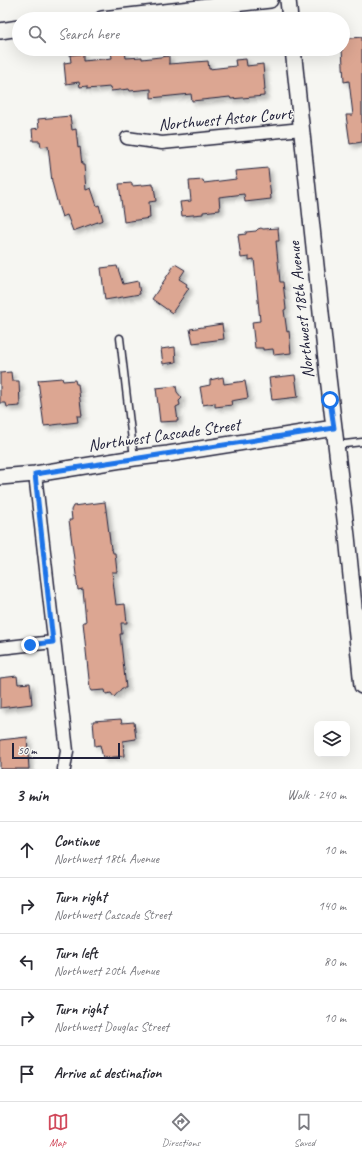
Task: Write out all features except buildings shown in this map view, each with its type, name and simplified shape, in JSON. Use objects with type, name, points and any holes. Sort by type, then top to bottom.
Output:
[{"type":"street","points":[[164,12],[270,0]]},
{"type":"street","points":[[288,0],[289,12]]},
{"type":"street","points":[[0,31],[12,29]]},
{"type":"street","name":"Northwest 18th Avenue","points":[[295,56],[334,428],[361,660],[362,686]]},
{"type":"street","name":"Northwest Astor Court","points":[[127,138],[162,143],[302,129]]},
{"type":"street","name":"Northwest Cascade Street","points":[[0,477],[35,474],[334,428]]},
{"type":"street","points":[[35,474],[66,751],[64,769]]},
{"type":"street","points":[[0,648],[53,642]]},
{"type":"lane","points":[[120,338],[134,458]]},
{"type":"lane","points":[[336,445],[362,442]]},
{"type":"route","points":[[30,645],[53,642],[35,474],[334,428],[330,400]]}]
